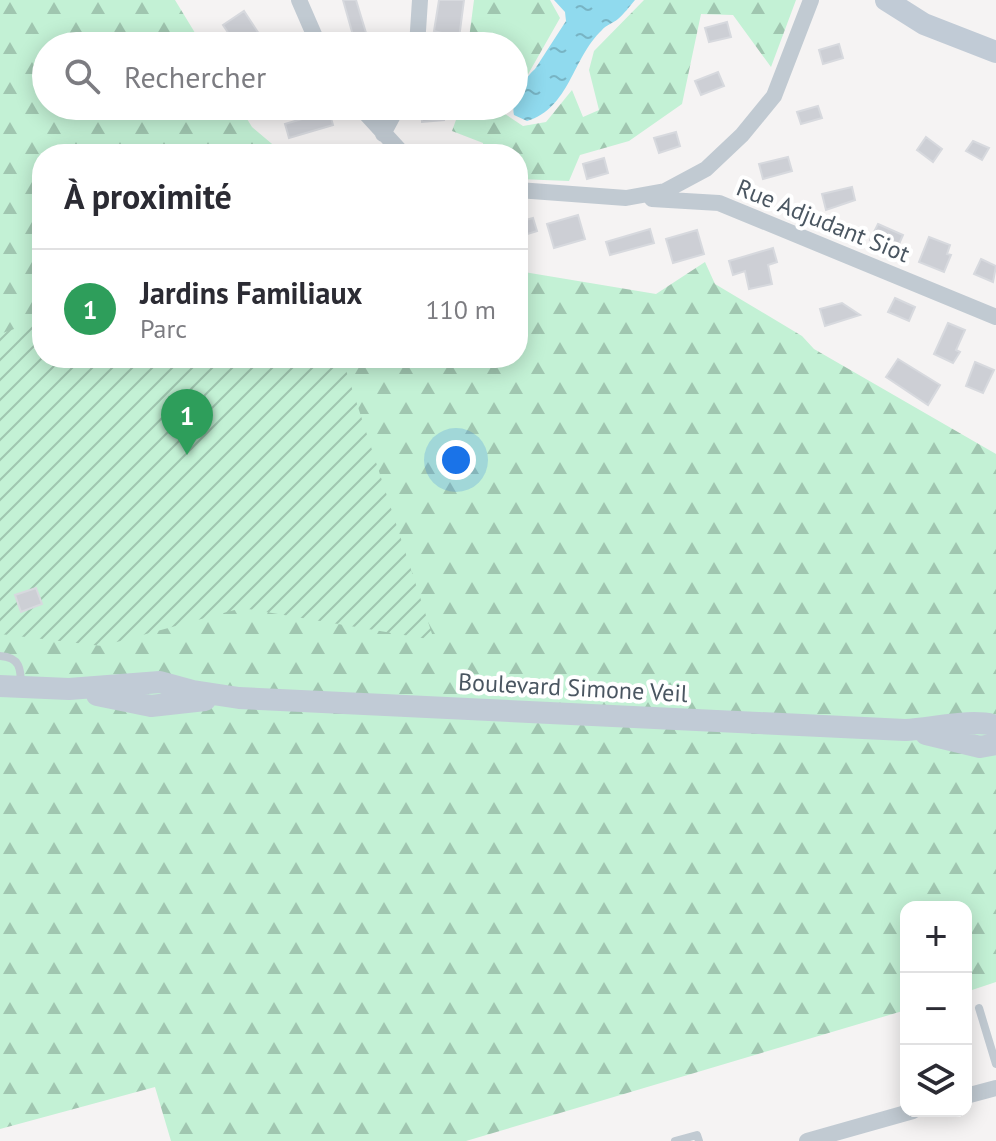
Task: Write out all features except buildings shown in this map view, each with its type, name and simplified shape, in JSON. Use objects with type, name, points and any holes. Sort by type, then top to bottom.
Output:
[{"type":"main road","points":[[886,0],[924,24],[996,52]]},
{"type":"main road","name":"Boulevard Simone Veil","points":[[10,687],[69,689],[151,706],[239,698],[905,730],[964,723],[996,726]]},
{"type":"main road","name":"Boulevard Simone Veil","points":[[905,730],[980,747],[996,744]]},
{"type":"street","points":[[299,0],[313,32]]},
{"type":"street","points":[[418,32],[420,0]]},
{"type":"street","points":[[528,191],[626,198],[665,191],[706,169],[742,135],[774,96],[811,0]]},
{"type":"street","points":[[371,120],[393,144]]},
{"type":"street","points":[[383,134],[390,120]]},
{"type":"street","name":"Rue Adjudant Siot","points":[[626,198],[719,203],[996,317]]},
{"type":"street","points":[[972,1094],[996,1088]]},
{"type":"street","points":[[807,1141],[900,1115]]},
{"type":"lane","points":[[0,656],[17,661],[21,669],[10,687]]},
{"type":"lane","points":[[979,1008],[996,1064]]},
{"type":"lane","points":[[675,1141],[697,1135],[699,1141]]},
{"type":"green space","points":[[0,0],[175,0],[194,32],[32,32],[32,120],[248,120],[272,144],[32,144],[32,368],[528,368],[528,273],[656,294],[705,262],[715,284],[802,336],[814,349],[996,454],[996,982],[972,990],[972,901],[900,901],[900,1012],[466,1141],[171,1141],[155,1087],[0,1129]]},
{"type":"green space","points":[[474,0],[550,0],[560,18],[528,74],[528,32],[470,32]]},
{"type":"green space","points":[[644,0],[796,0],[771,67],[733,15],[701,14],[682,104],[629,141],[580,155],[569,181],[528,179],[528,144],[483,144],[452,131],[456,120],[514,120],[523,126],[546,122],[572,90],[583,117],[599,110],[589,70],[594,51]]},
{"type":"green space","points":[[510,17],[529,27],[526,32],[502,32]]},
{"type":"green space","points":[[32,323],[32,368],[345,368],[434,640],[242,608],[102,646],[0,634],[0,334]]},
{"type":"water","points":[[554,0],[635,0],[592,41],[553,105],[527,121],[528,77],[566,21],[565,12]]},
{"type":"place","name":"Jardins Familiaux","points":[[187,455]]}]
